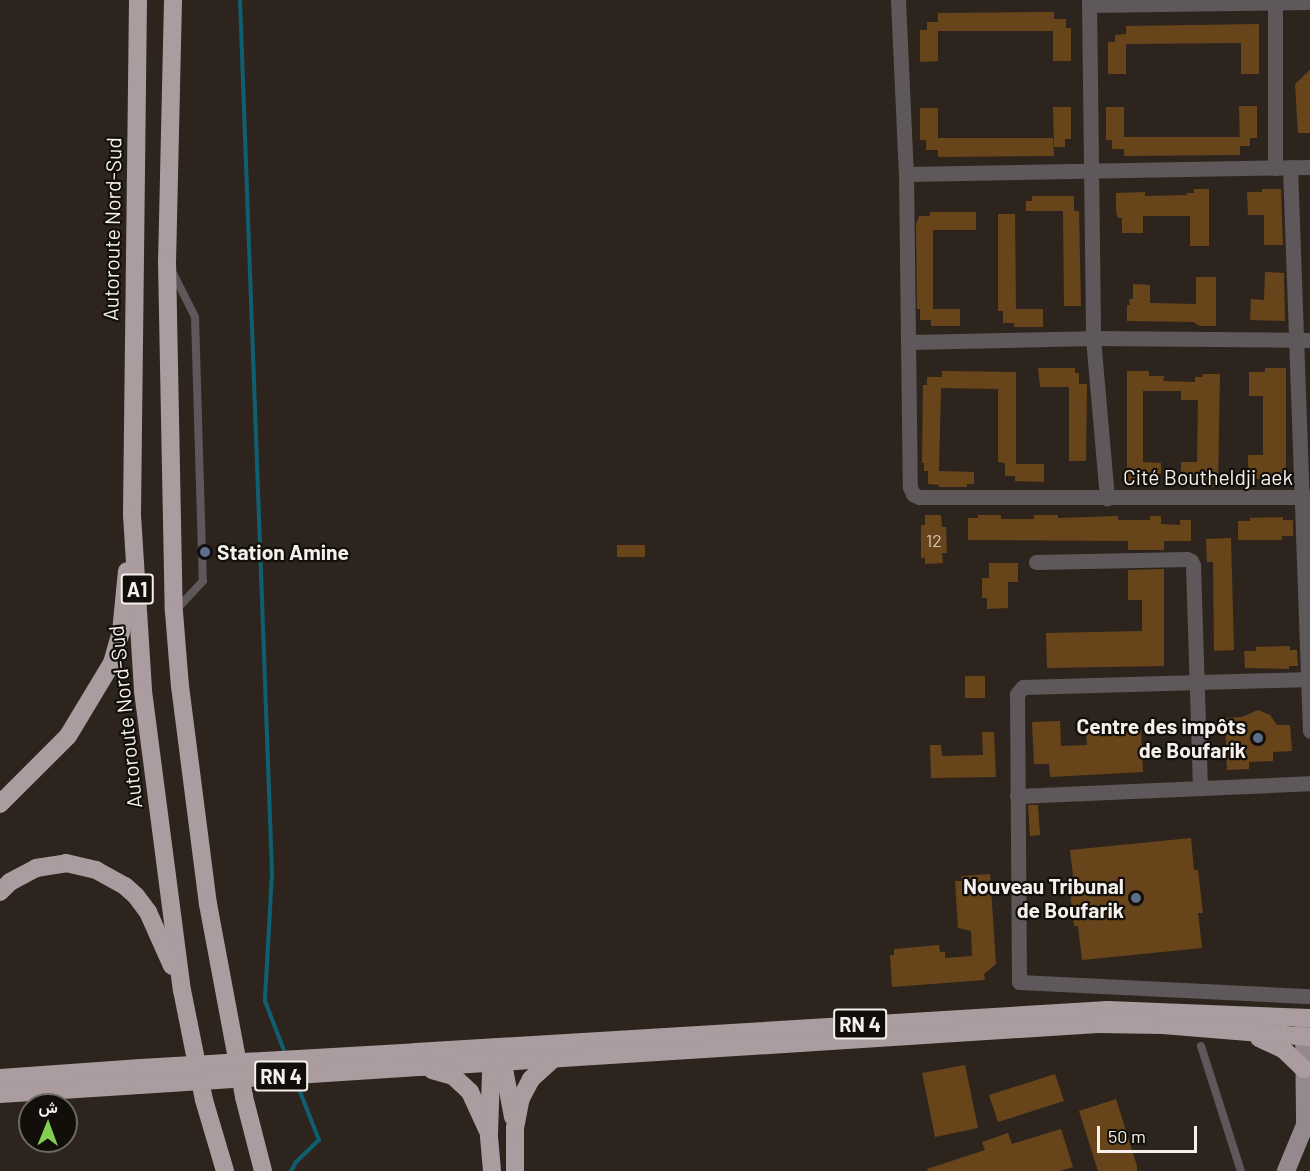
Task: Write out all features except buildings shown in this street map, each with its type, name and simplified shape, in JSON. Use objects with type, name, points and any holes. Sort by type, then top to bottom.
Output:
[{"type":"highway","name":"Autoroute Nord-Sud","points":[[138,0],[132,515],[143,691],[182,990],[204,1100],[225,1171]]},
{"type":"highway","name":"A1","points":[[172,0],[167,261],[174,612],[180,686],[208,904],[244,1096],[263,1171]]},
{"type":"highway","points":[[0,804],[68,736],[112,663],[121,632],[132,515]]},
{"type":"highway","points":[[0,892],[10,882],[36,868],[66,863],[96,870],[125,886],[148,912],[182,990]]},
{"type":"highway","name":"RN 4","points":[[419,1059],[477,1048],[1108,1010],[1307,1018]]},
{"type":"highway","name":"RN 4","points":[[0,1094],[140,1077],[419,1059],[551,1061],[1098,1024],[1163,1025],[1307,1037]]},
{"type":"highway","points":[[1241,1031],[1283,1049],[1304,1069]]},
{"type":"highway","points":[[492,1171],[489,1134],[491,1074],[497,1061],[529,1045]]},
{"type":"highway","points":[[477,1048],[497,1061],[504,1069],[515,1128],[515,1171]]},
{"type":"highway","points":[[419,1059],[453,1076],[470,1092],[489,1134]]},
{"type":"highway","points":[[515,1128],[521,1098],[526,1088],[531,1079],[551,1061]]},
{"type":"highway","points":[[0,1069],[23,1077]]},
{"type":"highway","name":"RN 4","points":[[0,1078],[140,1077]]},
{"type":"main road","points":[[1289,1169],[1307,1117],[1304,1069],[1307,1018]]},
{"type":"street","points":[[898,0],[906,174],[908,342],[1093,338],[1303,340]]},
{"type":"street","points":[[1107,498],[1093,338],[1089,3],[1310,2]]},
{"type":"street","points":[[1275,3],[1282,167],[1303,340],[1310,731]]},
{"type":"street","points":[[906,174],[1310,167]]},
{"type":"street","name":"Cité Boutheldji aek","points":[[908,342],[910,488],[913,494],[919,497],[1306,497]]},
{"type":"street","points":[[1036,562],[1187,559],[1194,565],[1200,788]]},
{"type":"street","points":[[1309,679],[1019,689],[1017,694],[1017,796],[1019,982],[1310,996]]},
{"type":"street","points":[[1017,796],[1310,783]]},
{"type":"lane","points":[[167,261],[195,317],[203,581],[174,612]]},
{"type":"lane","points":[[1201,1046],[1241,1171]]},
{"type":"waterway","points":[[240,0],[272,874],[265,1001],[285,1053]]},
{"type":"waterway","points":[[291,1171],[296,1162],[319,1140],[295,1079]]},
{"type":"place","name":"Station Amine","points":[[205,552]]},
{"type":"place","name":"Centre des impôts de Boufarik","points":[[1258,738]]},
{"type":"place","name":"Nouveau Tribunal de Boufarik","points":[[1136,898]]}]
